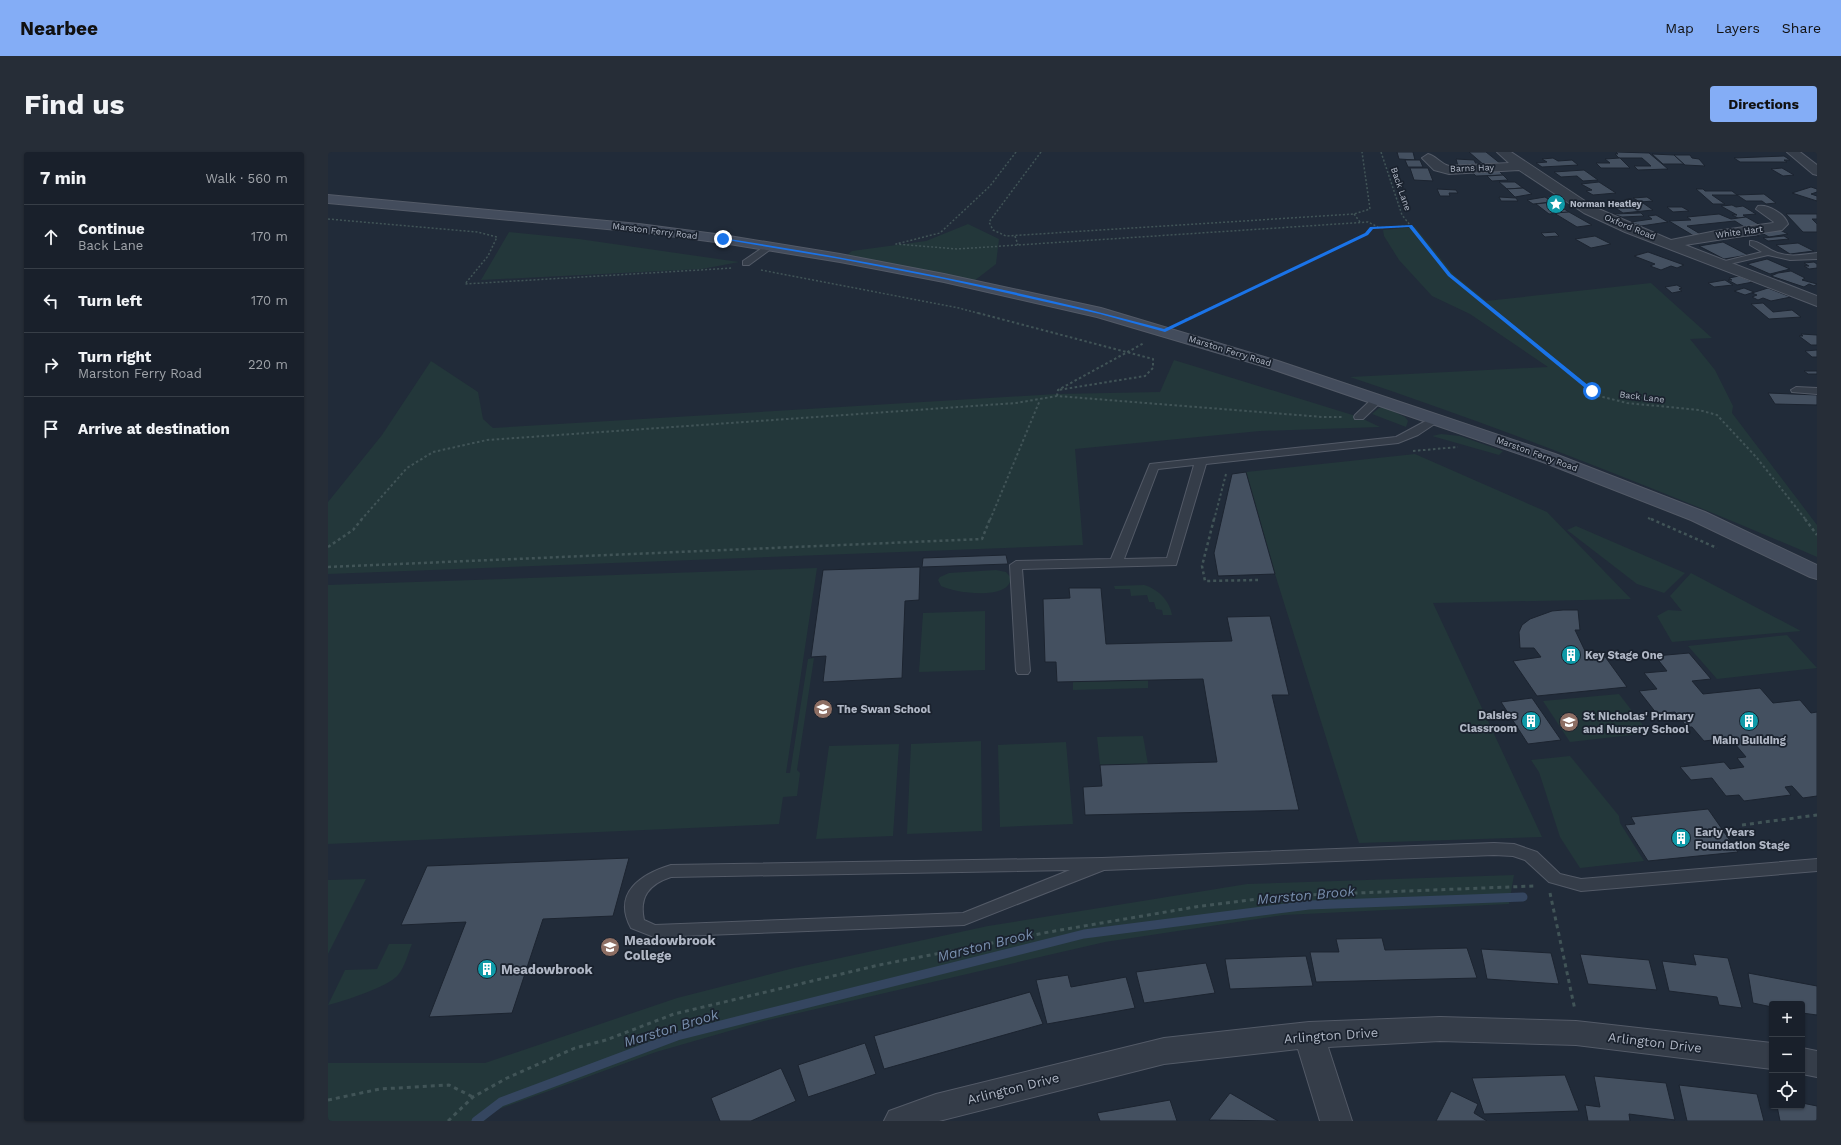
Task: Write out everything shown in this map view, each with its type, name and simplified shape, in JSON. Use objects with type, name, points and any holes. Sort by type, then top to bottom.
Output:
[{"type":"main road","name":"Marston Ferry Road","points":[[328,199],[640,228],[771,246],[847,259],[982,286],[1101,313],[1272,364],[1549,458],[1698,516],[1817,573]]},
{"type":"street","name":"Oxford Road","points":[[1503,152],[1521,166],[1589,210],[1630,228],[1817,301]]},
{"type":"street","points":[[1793,152],[1817,171]]},
{"type":"street","name":"Barns Hay","points":[[1428,158],[1438,167],[1449,170],[1521,166]]},
{"type":"street","name":"White Hart","points":[[1672,244],[1716,235],[1777,227],[1781,224],[1780,220],[1763,209]]},
{"type":"street","name":"Arlington Drive","points":[[900,1121],[936,1108],[1164,1051],[1309,1034],[1440,1029],[1576,1033],[1769,1056]]},
{"type":"street","points":[[1309,1034],[1336,1121]]},
{"type":"street","points":[[1805,1062],[1817,1064]]},
{"type":"lane","points":[[1753,243],[1777,257],[1791,259],[1817,256]]},
{"type":"lane","points":[[743,265],[771,246]]},
{"type":"lane","points":[[1724,264],[1768,253]]},
{"type":"lane","points":[[1796,390],[1817,391]]},
{"type":"lane","points":[[1359,418],[1378,400]]},
{"type":"lane","points":[[1100,563],[1116,563],[1154,466],[1398,440],[1414,433],[1435,419]]},
{"type":"lane","points":[[1023,672],[1016,565],[1172,562],[1200,461]]},
{"type":"lane","points":[[1102,864],[964,919],[654,931],[637,924],[633,912],[634,898],[646,881],[657,875],[671,871],[1102,864],[1494,848],[1514,850],[1531,856],[1555,878],[1581,885],[1817,865]]},
{"type":"path","points":[[1016,152],[990,186],[940,233],[896,244],[957,249],[1360,222],[1368,222],[1378,228]]},
{"type":"path","points":[[1041,152],[989,222],[993,230],[1006,236],[1015,236],[1354,214],[1370,209],[1362,152]]},
{"type":"path","name":"Back Lane","points":[[1381,152],[1402,215],[1450,275],[1599,396],[1627,403],[1699,410],[1717,415],[1757,458],[1817,535]]},
{"type":"path","points":[[1354,214],[1360,222]]},
{"type":"path","points":[[328,219],[477,232],[497,237],[488,256],[465,284],[705,270],[743,265],[960,308],[1153,359],[1153,368],[1144,376],[1058,390]]},
{"type":"path","points":[[1165,331],[1366,234],[1372,228],[1410,226]]},
{"type":"path","points":[[1015,236],[1018,245]]},
{"type":"path","points":[[1057,396],[1056,394],[1058,390],[1130,352]]},
{"type":"path","points":[[328,547],[352,530],[406,468],[433,452],[487,440],[1008,404],[1057,396],[1324,418],[1359,418]]},
{"type":"path","points":[[328,567],[982,539],[1040,399]]},
{"type":"path","points":[[1452,445],[1466,449]]},
{"type":"path","points":[[1408,452],[1458,446]]},
{"type":"path","points":[[1227,469],[1202,566],[1205,581],[1258,580]]},
{"type":"path","points":[[1644,516],[1722,550]]},
{"type":"path","points":[[1742,825],[1817,815]]},
{"type":"path","points":[[448,1121],[473,1097],[507,1078],[575,1048],[606,1040],[674,1014],[879,965],[1049,932],[1195,908],[1282,896],[1540,885]]},
{"type":"path","points":[[1576,1033],[1577,1020],[1548,885],[1581,885]]},
{"type":"path","points":[[328,1100],[380,1089],[449,1085],[473,1097]]},
{"type":"green space","points":[[968,224],[999,239],[996,264],[974,281],[847,255],[852,251],[926,241]]},
{"type":"green space","points":[[1415,227],[1454,275],[1486,301],[1651,283],[1712,338],[1690,339],[1715,370],[1733,406],[1732,413],[1817,525],[1817,557],[1702,508],[1585,462],[1468,418],[1350,377],[1548,367],[1470,314],[1432,296],[1399,260],[1384,236],[1383,230]]},
{"type":"green space","points":[[509,232],[579,239],[739,262],[702,269],[481,280]]},
{"type":"green space","points":[[1174,360],[1359,417],[1380,427],[1260,431],[1075,449],[1083,545],[328,574],[328,502],[382,435],[431,361],[478,392],[483,419],[493,428],[1056,394],[1160,392]]},
{"type":"green space","points":[[1384,407],[1405,417],[1408,421],[1406,427],[1372,414],[1379,408]]},
{"type":"green space","points":[[1441,434],[1460,436],[1503,451],[1499,455],[1432,436]]},
{"type":"green space","points":[[1415,454],[1547,512],[1631,599],[1433,603],[1542,837],[1359,843],[1275,574],[1246,472]]},
{"type":"green space","points":[[1576,526],[1685,573],[1664,593],[1637,584],[1567,530]]},
{"type":"green space","points":[[817,568],[786,773],[790,773],[808,659],[814,658],[797,770],[800,773],[797,796],[783,797],[779,824],[328,844],[328,585]]},
{"type":"green space","points":[[996,570],[1006,572],[1011,578],[1008,585],[1001,590],[992,592],[969,593],[948,589],[941,586],[938,580],[940,577],[949,573]]},
{"type":"green space","points":[[1691,573],[1801,631],[1672,642],[1657,616],[1668,610],[1682,611],[1670,596]]},
{"type":"green space","points":[[1144,585],[1154,589],[1166,600],[1172,615],[1163,615],[1162,610],[1156,609],[1154,602],[1149,602],[1147,595],[1131,596],[1130,589],[1115,589],[1114,586]]},
{"type":"green space","points":[[985,611],[985,670],[919,672],[923,613]]},
{"type":"green space","points":[[1787,635],[1817,668],[1717,679],[1688,646]]},
{"type":"green space","points":[[1148,680],[1148,688],[1073,690],[1073,682]]},
{"type":"green space","points":[[1619,694],[1649,733],[1570,742],[1543,701]]},
{"type":"green space","points":[[1143,736],[1148,764],[1100,765],[1097,737]]},
{"type":"green space","points":[[981,741],[982,831],[907,834],[911,744]]},
{"type":"green space","points":[[1066,742],[1073,824],[1000,827],[998,745]]},
{"type":"green space","points":[[899,744],[893,836],[816,839],[829,746]]},
{"type":"green space","points":[[1570,756],[1619,816],[1620,823],[1644,861],[1580,868],[1560,837],[1539,772],[1531,760]]},
{"type":"green space","points":[[1514,875],[1509,904],[1284,915],[1105,942],[764,1021],[656,1052],[496,1110],[484,1121],[328,1121],[328,1063],[485,1063],[677,998],[794,968],[988,926],[1247,884]]},
{"type":"green space","points":[[366,879],[328,954],[328,880]]},
{"type":"green space","points":[[389,944],[412,944],[398,975],[376,989],[344,1001],[328,1005],[345,970],[377,969]]},
{"type":"building","points":[[1397,152],[1413,152],[1415,160],[1399,159]]},
{"type":"building","points":[[1469,152],[1486,152],[1501,164],[1484,165]]},
{"type":"building","points":[[1616,152],[1649,153],[1668,169],[1638,170],[1634,166],[1651,166],[1642,158],[1619,158],[1615,154],[1618,154]]},
{"type":"building","points":[[1652,154],[1674,155],[1684,164],[1663,164]]},
{"type":"building","points":[[1674,155],[1690,155],[1692,158],[1699,159],[1705,166],[1685,165]]},
{"type":"building","points":[[1784,156],[1790,160],[1784,160],[1787,162],[1740,162],[1734,158]]},
{"type":"building","points":[[1553,158],[1558,161],[1572,160],[1578,165],[1542,167],[1536,163],[1547,162],[1542,159]]},
{"type":"building","points":[[1620,158],[1630,168],[1601,168],[1596,163],[1610,163],[1605,159]]},
{"type":"building","points":[[1456,159],[1474,160],[1477,166],[1458,166]]},
{"type":"building","points":[[1405,160],[1420,160],[1423,167],[1408,167]]},
{"type":"building","points":[[1410,168],[1428,168],[1433,181],[1414,180]]},
{"type":"building","points":[[1782,168],[1794,175],[1783,176],[1771,169]]},
{"type":"building","points":[[1584,170],[1598,180],[1583,181],[1577,176],[1561,177],[1554,172]]},
{"type":"building","points":[[1499,171],[1503,175],[1476,176],[1472,172]]},
{"type":"building","points":[[1503,175],[1508,180],[1492,181],[1487,176]]},
{"type":"building","points":[[1499,182],[1515,182],[1523,188],[1507,189]]},
{"type":"building","points":[[1599,182],[1616,193],[1593,195],[1586,191],[1592,190],[1581,184]]},
{"type":"building","points":[[1811,187],[1817,189],[1817,192],[1811,194],[1817,196],[1817,201],[1792,193]]},
{"type":"building","points":[[1523,188],[1532,194],[1515,197],[1507,189]]},
{"type":"building","points":[[1437,189],[1456,190],[1458,193],[1449,193],[1450,196],[1440,196]]},
{"type":"building","points":[[1696,189],[1703,189],[1705,191],[1732,191],[1737,195],[1712,195],[1725,204],[1713,204]]},
{"type":"building","points":[[1764,194],[1776,203],[1766,204],[1762,201],[1746,201],[1737,195]]},
{"type":"building","points":[[1499,197],[1516,198],[1518,201],[1501,201]]},
{"type":"building","points":[[1545,197],[1553,202],[1533,204],[1527,200]]},
{"type":"building","points":[[1647,197],[1653,201],[1640,202],[1633,198]]},
{"type":"building","points":[[1553,202],[1569,212],[1549,214],[1536,204]]},
{"type":"building","points":[[1643,203],[1653,210],[1623,213],[1611,205]]},
{"type":"building","points":[[1732,205],[1736,207],[1743,206],[1756,214],[1743,215],[1746,217],[1738,218],[1732,215],[1737,215],[1721,206]]},
{"type":"building","points":[[1667,207],[1682,207],[1689,211],[1673,212]]},
{"type":"building","points":[[1569,212],[1592,225],[1577,227],[1554,213]]},
{"type":"building","points":[[1641,213],[1644,216],[1622,217],[1613,214]]},
{"type":"building","points":[[1719,214],[1731,219],[1746,217],[1762,226],[1746,228],[1735,221],[1687,226],[1702,235],[1694,236],[1669,221],[1691,220],[1687,217]]},
{"type":"building","points":[[1786,214],[1817,214],[1817,219],[1812,219],[1817,224],[1817,232],[1803,232]]},
{"type":"building","points":[[1656,215],[1668,222],[1641,226],[1631,222],[1652,219],[1648,216]]},
{"type":"building","points":[[1780,230],[1788,234],[1769,237],[1760,232]]},
{"type":"building","points":[[1555,232],[1559,236],[1545,237],[1541,233]]},
{"type":"building","points":[[1753,233],[1759,236],[1729,239],[1723,236]]},
{"type":"building","points":[[1595,236],[1611,244],[1591,248],[1575,239]]},
{"type":"building","points":[[1784,236],[1789,239],[1768,241],[1763,238]]},
{"type":"building","points":[[1723,242],[1748,255],[1724,259],[1699,246]]},
{"type":"building","points":[[1798,243],[1814,251],[1790,254],[1776,245]]},
{"type":"building","points":[[1648,252],[1684,265],[1677,268],[1671,266],[1661,270],[1650,266],[1655,264],[1634,256]]},
{"type":"building","points":[[1767,259],[1790,269],[1770,274],[1747,264]]},
{"type":"building","points":[[1814,262],[1817,264],[1817,268],[1809,269],[1804,266],[1809,266],[1804,263]]},
{"type":"building","points":[[1791,271],[1805,278],[1802,280],[1817,284],[1814,286],[1809,284],[1804,287],[1771,276],[1778,273]]},
{"type":"building","points":[[1739,276],[1753,282],[1737,285],[1728,280],[1732,280],[1729,278]]},
{"type":"building","points":[[1725,280],[1733,285],[1714,287],[1708,283]]},
{"type":"building","points":[[1677,285],[1682,288],[1679,289],[1682,291],[1672,293],[1665,287]]},
{"type":"building","points":[[1744,288],[1754,292],[1745,295],[1734,291]]},
{"type":"building","points":[[1768,288],[1791,297],[1771,301],[1763,298],[1758,300],[1752,297],[1757,295],[1752,293]]},
{"type":"building","points":[[1763,303],[1773,312],[1792,310],[1801,317],[1769,319],[1751,304]]},
{"type":"building","points":[[1801,334],[1817,335],[1817,345],[1811,345],[1799,336],[1803,336]]},
{"type":"building","points":[[1817,350],[1817,357],[1812,357],[1805,351]]},
{"type":"building","points":[[1804,371],[1817,371],[1817,374],[1808,374]]},
{"type":"building","points":[[1768,393],[1817,395],[1817,405],[1775,404]]},
{"type":"building","points":[[1246,472],[1275,574],[1218,576],[1214,553],[1232,474]]},
{"type":"building","points":[[1006,555],[1008,564],[922,567],[923,558]]},
{"type":"building","points":[[920,567],[919,600],[905,601],[902,678],[823,682],[826,656],[811,657],[823,570]]},
{"type":"building","points":[[1069,588],[1101,588],[1106,644],[1232,641],[1227,617],[1270,616],[1289,695],[1272,695],[1299,810],[1085,815],[1083,787],[1102,786],[1100,765],[1217,762],[1203,679],[1057,682],[1056,662],[1045,662],[1043,599],[1070,598]]},
{"type":"building","name":"Key Stage One","points":[[1578,610],[1580,630],[1575,630],[1586,653],[1601,651],[1627,687],[1537,696],[1513,661],[1541,657],[1534,648],[1520,648],[1519,632],[1522,625],[1530,619],[1552,611]]},
{"type":"building","name":"Main Building","points":[[1689,653],[1711,679],[1692,681],[1703,694],[1760,688],[1773,703],[1800,700],[1811,713],[1817,712],[1817,796],[1803,798],[1792,786],[1785,787],[1791,795],[1744,801],[1739,795],[1726,796],[1712,778],[1691,780],[1680,767],[1724,762],[1730,769],[1744,767],[1737,758],[1746,757],[1730,738],[1704,741],[1692,727],[1687,727],[1675,712],[1657,714],[1639,691],[1657,689],[1644,673],[1667,671],[1655,656]]},
{"type":"building","name":"Daisies Classroom","points":[[1532,698],[1561,740],[1528,744],[1501,702]]},
{"type":"building","name":"Early Years Foundation Stage","points":[[1708,809],[1738,852],[1648,861],[1625,825],[1635,824],[1631,817]]},
{"type":"building","name":"Meadowbrook","points":[[629,858],[613,916],[543,919],[512,1013],[429,1017],[466,922],[401,925],[427,866]]},
{"type":"building","points":[[1382,938],[1385,950],[1467,948],[1477,978],[1316,982],[1310,952],[1339,952],[1336,939]]},
{"type":"building","points":[[1481,949],[1551,953],[1559,984],[1487,979]]},
{"type":"building","points":[[1580,954],[1649,960],[1657,990],[1588,984]]},
{"type":"building","points":[[1693,954],[1728,958],[1742,1008],[1719,1005],[1717,997],[1669,991],[1662,961],[1696,965]]},
{"type":"building","points":[[1306,956],[1313,986],[1230,989],[1225,959]]},
{"type":"building","points":[[1206,963],[1215,993],[1144,1003],[1136,972]]},
{"type":"building","points":[[1748,973],[1817,986],[1817,1015],[1805,1013],[1805,1001],[1769,1001],[1769,1006],[1753,1003]]},
{"type":"building","points":[[1068,975],[1071,987],[1126,977],[1135,1008],[1047,1024],[1036,980]]},
{"type":"building","points":[[1030,992],[1043,1024],[884,1069],[874,1036]]},
{"type":"building","points":[[865,1043],[876,1074],[808,1097],[798,1065]]},
{"type":"building","points":[[781,1068],[796,1101],[751,1121],[720,1121],[711,1098]]},
{"type":"building","points":[[1565,1075],[1579,1111],[1484,1114],[1472,1078]]},
{"type":"building","points":[[1594,1076],[1666,1083],[1675,1120],[1629,1114],[1630,1121],[1588,1121],[1585,1105],[1600,1107]]},
{"type":"building","points":[[1679,1085],[1757,1094],[1764,1121],[1687,1121]]},
{"type":"building","points":[[1451,1091],[1478,1104],[1474,1113],[1487,1121],[1436,1121]]},
{"type":"building","points":[[1230,1093],[1278,1121],[1209,1120]]},
{"type":"building","points":[[1170,1100],[1177,1121],[1100,1121],[1097,1113]]},
{"type":"building","points":[[1805,1104],[1817,1106],[1817,1121],[1780,1121],[1778,1109],[1805,1109]]},
{"type":"waterway","name":"Marston Brook","points":[[476,1121],[501,1102],[677,1036],[1084,934],[1309,905],[1523,897]]},
{"type":"place","name":"Norman Heatley","points":[[1556,204]]},
{"type":"place","name":"Key Stage One","points":[[1571,655]]},
{"type":"place","name":"The Swan School","points":[[823,709]]},
{"type":"place","name":"Daisies Classroom","points":[[1531,721]]},
{"type":"place","name":"Main Building","points":[[1749,721]]},
{"type":"place","name":"St Nicholas' Primary and Nursery School","points":[[1569,722]]},
{"type":"place","name":"Early Years Foundation Stage","points":[[1681,838]]},
{"type":"place","name":"Meadowbrook College","points":[[610,947]]},
{"type":"place","name":"Meadowbrook","points":[[487,969]]},
{"type":"route","points":[[723,239],[840,258],[944,278],[1101,313],[1165,331],[1171,326],[1366,234],[1372,228],[1410,226],[1450,275],[1592,391]]}]
